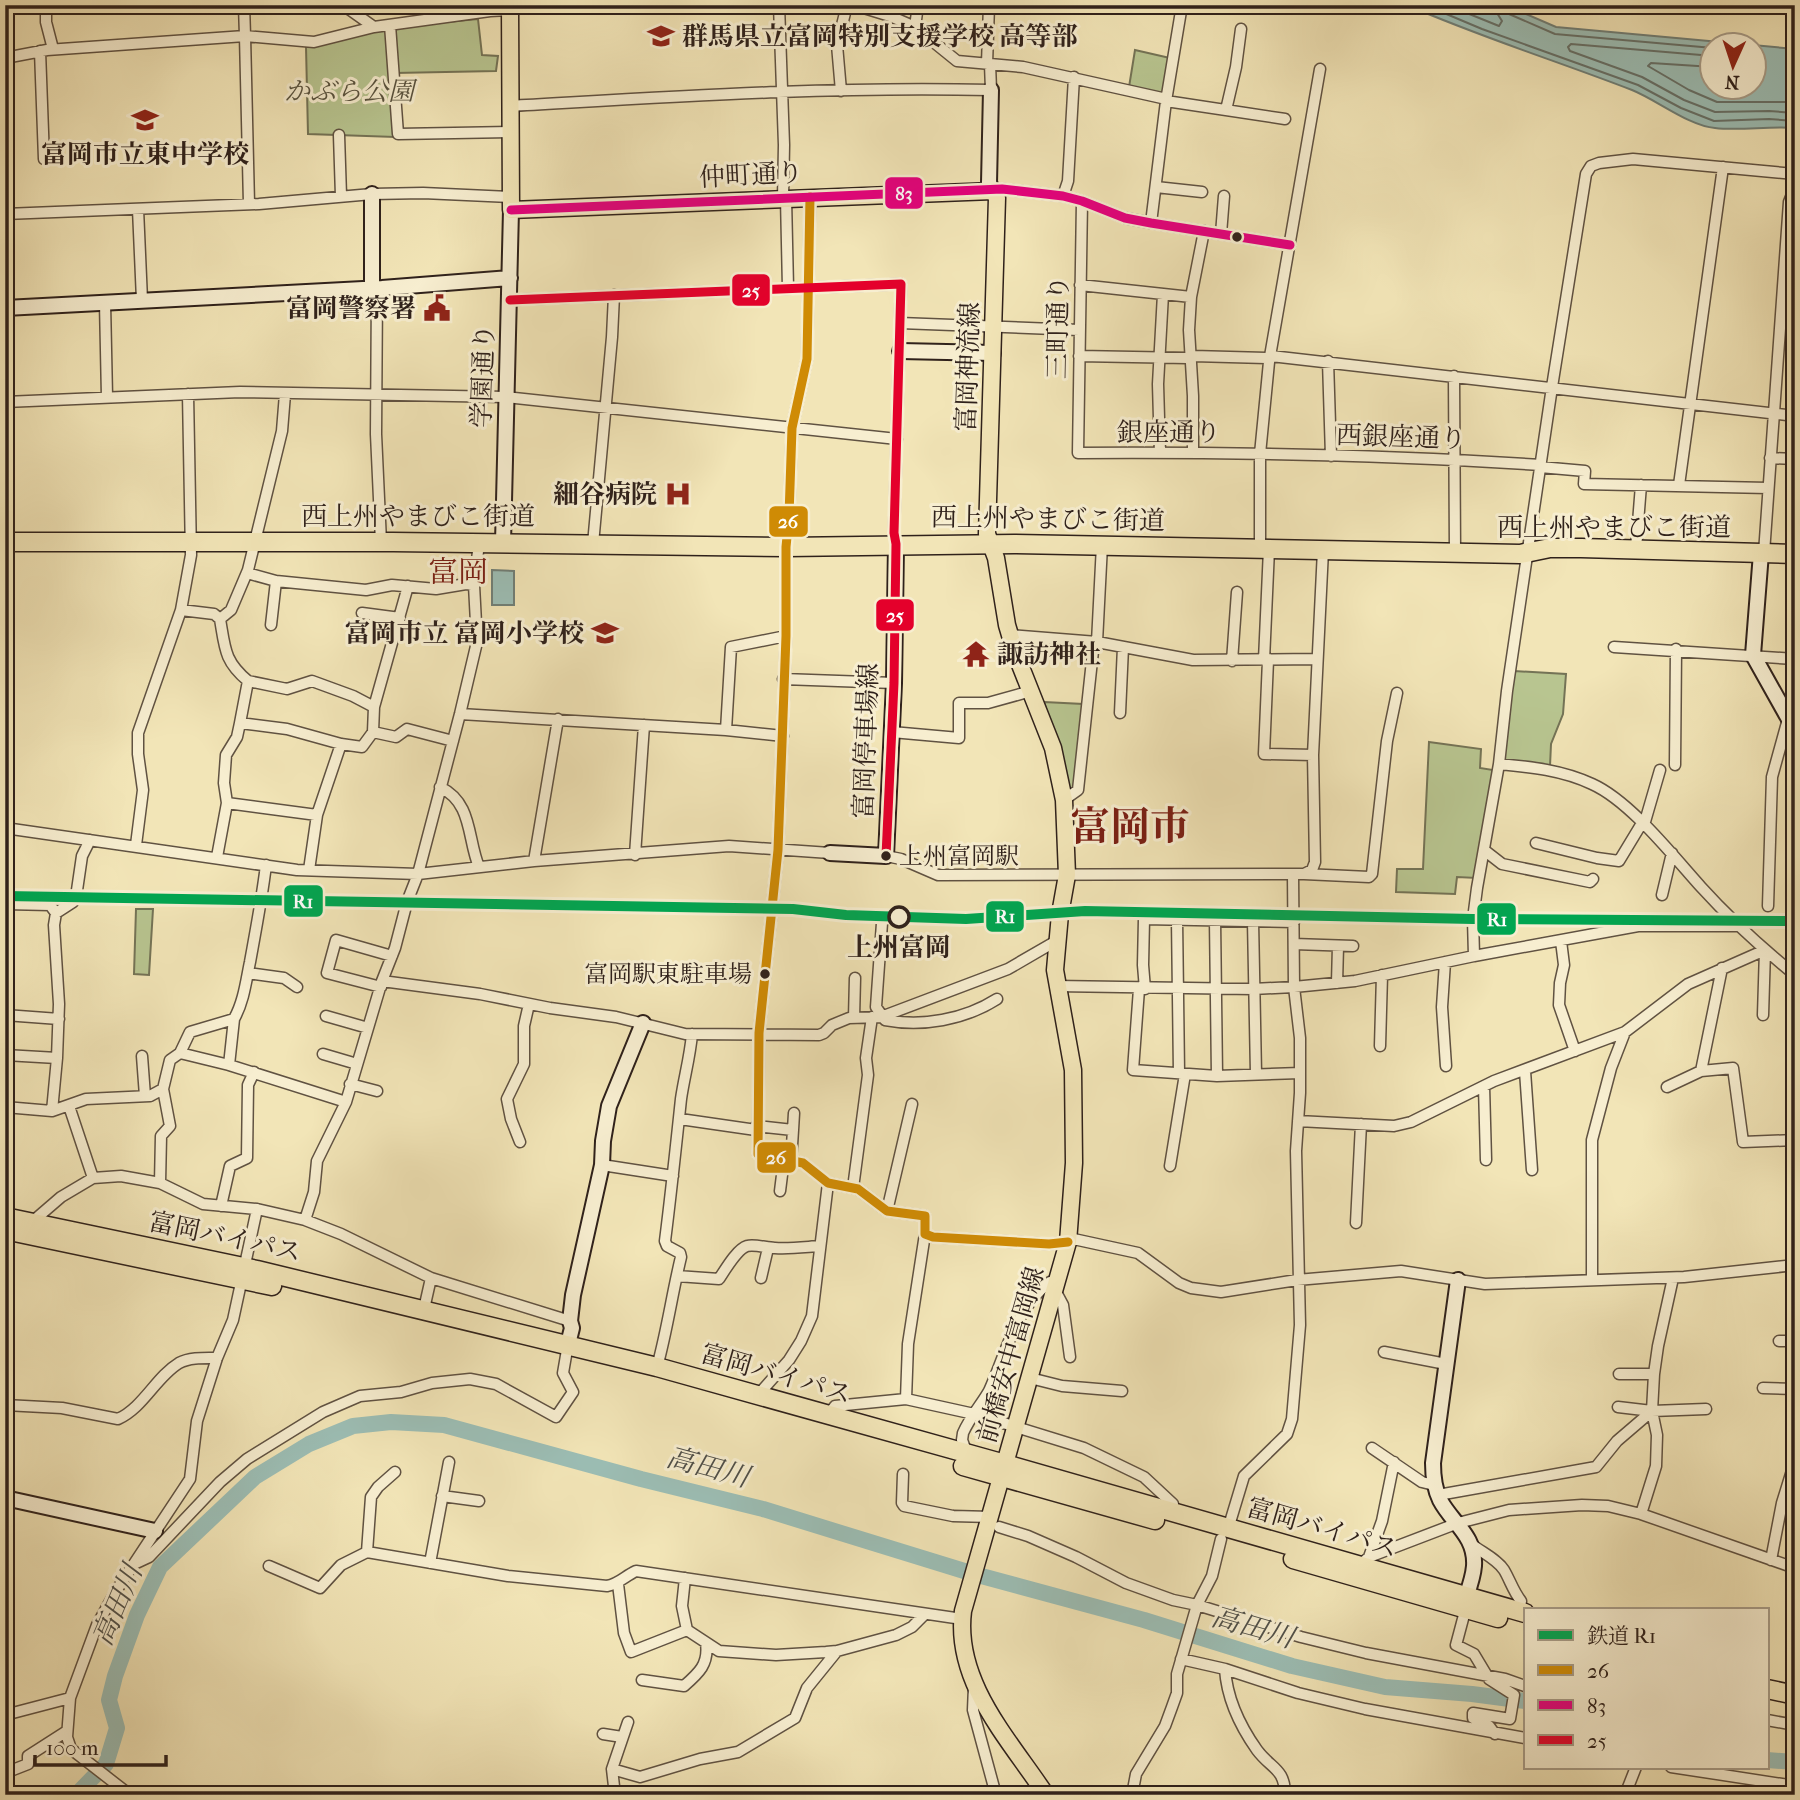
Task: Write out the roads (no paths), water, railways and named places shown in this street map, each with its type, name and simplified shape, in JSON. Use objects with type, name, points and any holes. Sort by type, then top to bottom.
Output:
[{"type":"highway","name":"西上州やまびこ街道","points":[[5,542],[256,541],[786,547],[991,544],[1520,554],[1550,548],[1636,548],[1795,554]]},
{"type":"highway","name":"富岡バイパス","points":[[5,1217],[567,1349],[657,1367],[968,1455],[1004,1471],[1171,1512],[1224,1534],[1365,1561],[1464,1602]]},
{"type":"highway","name":"富岡バイパス","points":[[5,1230],[244,1273],[424,1310],[1523,1617]]},
{"type":"highway","points":[[1769,1678],[1795,1684]]},
{"type":"highway","points":[[1769,1689],[1795,1695]]},
{"type":"main road","points":[[510,8],[511,204]]},
{"type":"main road","name":"仲町通り","points":[[511,204],[993,191]]},
{"type":"main road","name":"富岡神流線","points":[[991,544],[987,534],[997,198],[993,191]]},
{"type":"main road","name":"前橋安中富岡線","points":[[963,1615],[993,1522],[1004,1471],[1069,1240],[1074,1163],[1073,1070],[1055,970],[1067,874],[1064,800],[1053,748],[1010,635],[991,544]]},
{"type":"main road","points":[[963,1615],[964,1653],[974,1685],[1046,1795]]},
{"type":"street","points":[[46,5],[46,22],[53,49]]},
{"type":"street","points":[[244,5],[249,204]]},
{"type":"street","points":[[343,5],[374,27]]},
{"type":"street","points":[[439,5],[440,19]]},
{"type":"street","points":[[779,5],[788,288]]},
{"type":"street","points":[[841,91],[837,45],[847,5]]},
{"type":"street","points":[[854,5],[915,27],[957,61],[1023,67],[1166,101],[1285,119]]},
{"type":"street","points":[[915,27],[918,5]]},
{"type":"street","points":[[989,5],[989,183],[993,191],[1002,189],[1063,197],[1082,201],[1125,218],[1290,245]]},
{"type":"street","points":[[1152,223],[1166,101],[1182,5]]},
{"type":"street","points":[[5,58],[53,49],[245,36],[314,42],[374,27],[440,19],[488,8],[510,8]]},
{"type":"street","points":[[390,25],[398,134],[510,132]]},
{"type":"street","points":[[1226,110],[1241,29]]},
{"type":"street","points":[[40,51],[44,159]]},
{"type":"street","points":[[1313,755],[1264,754],[1265,549],[1260,454],[1270,356],[1320,69]]},
{"type":"street","points":[[1063,197],[1068,181],[1074,77]]},
{"type":"street","points":[[510,106],[742,92],[919,88],[990,90]]},
{"type":"street","points":[[339,135],[341,196]]},
{"type":"street","points":[[1474,956],[1473,919],[1499,764],[1507,691],[1586,174],[1591,166],[1599,163],[1633,159],[1795,174]]},
{"type":"street","points":[[1679,485],[1723,167]]},
{"type":"street","points":[[1156,187],[1202,192]]},
{"type":"street","points":[[1768,906],[1772,777],[1792,725],[1752,655],[1763,553],[1789,202],[1795,187]]},
{"type":"street","points":[[5,214],[249,204],[372,194],[511,204]]},
{"type":"street","points":[[372,194],[378,396],[376,434],[382,542]]},
{"type":"street","points":[[1221,234],[1224,196]]},
{"type":"street","points":[[810,197],[807,359],[792,428],[778,850],[759,1033],[756,1128],[758,1154],[803,1163],[828,1183],[858,1189],[887,1211],[925,1216],[925,1234],[908,1344],[906,1399]]},
{"type":"street","name":"三町通り","points":[[1078,453],[1082,201]]},
{"type":"street","name":"学園通り","points":[[503,543],[511,204]]},
{"type":"street","points":[[138,209],[142,300]]},
{"type":"street","points":[[1193,453],[1193,396],[1189,357],[1191,297],[1204,231]]},
{"type":"street","points":[[5,308],[510,278]]},
{"type":"street","points":[[510,299],[901,284],[894,533],[896,544]]},
{"type":"street","points":[[1080,285],[1191,297]]},
{"type":"street","points":[[1160,453],[1159,358],[1163,294]]},
{"type":"street","points":[[593,544],[614,295]]},
{"type":"street","points":[[105,303],[107,397]]},
{"type":"street","points":[[900,323],[1079,330]]},
{"type":"street","points":[[900,351],[993,353]]},
{"type":"street","points":[[1079,356],[1270,356],[1328,360],[1795,416]]},
{"type":"street","points":[[1328,360],[1331,456]]},
{"type":"street","points":[[1454,376],[1455,553]]},
{"type":"street","points":[[5,402],[240,392],[506,397],[897,439]]},
{"type":"street","points":[[136,845],[143,790],[138,733],[181,610],[192,541],[188,394]]},
{"type":"street","points":[[220,619],[232,610],[247,573],[282,431],[285,394]]},
{"type":"street","name":"銀座通り","points":[[1078,453],[1260,454]]},
{"type":"street","name":"西銀座通り","points":[[1260,454],[1455,459],[1585,471],[1584,484],[1641,485]]},
{"type":"street","points":[[1770,458],[1795,459]]},
{"type":"street","points":[[1636,548],[1641,485],[1768,488]]},
{"type":"street","points":[[305,1220],[314,1192],[317,1161],[346,1102],[381,984],[418,874],[460,714],[477,642],[474,585],[479,543]]},
{"type":"street","name":"富岡停車場線","points":[[886,856],[894,683],[896,544]]},
{"type":"street","points":[[1064,800],[1078,790],[1096,642],[1102,545]]},
{"type":"street","points":[[1298,874],[1311,870],[1315,862],[1313,755],[1323,550]]},
{"type":"street","points":[[247,573],[276,581],[366,590],[392,585],[436,589],[474,585]]},
{"type":"street","points":[[271,625],[276,581]]},
{"type":"street","points":[[240,723],[287,729],[362,747],[373,732],[374,707],[408,586]]},
{"type":"street","points":[[1232,661],[1237,592]]},
{"type":"street","points":[[181,610],[214,614],[220,619],[225,653],[231,664],[248,681],[287,689],[312,681],[374,707]]},
{"type":"street","points":[[362,612],[400,618]]},
{"type":"street","points":[[1010,635],[1096,642],[1193,660],[1317,659]]},
{"type":"street","points":[[726,730],[731,647],[786,636]]},
{"type":"street","points":[[1120,713],[1123,647]]},
{"type":"street","points":[[1614,647],[1676,649],[1795,659]]},
{"type":"street","points":[[1675,765],[1676,649]]},
{"type":"street","points":[[5,650],[8,653],[5,785]]},
{"type":"street","points":[[783,679],[894,683]]},
{"type":"street","points":[[217,857],[227,803],[224,783],[226,755],[237,737],[248,681]]},
{"type":"street","points":[[892,732],[959,738],[959,703],[988,703],[1031,691]]},
{"type":"street","points":[[5,828],[309,870],[418,874],[534,861],[729,846],[886,856],[901,859],[938,876],[1298,874],[1369,877],[1372,874],[1387,741],[1397,693]]},
{"type":"street","points":[[460,714],[726,730],[783,736]]},
{"type":"street","points":[[534,861],[558,719]]},
{"type":"street","points":[[635,855],[644,725]]},
{"type":"street","points":[[373,732],[396,737],[407,729],[453,741]]},
{"type":"street","points":[[309,870],[317,815],[341,744]]},
{"type":"street","points":[[1499,764],[1555,770],[1595,785],[1643,824],[1739,926],[1795,975]]},
{"type":"street","points":[[1536,843],[1619,861],[1643,824],[1660,770]]},
{"type":"street","points":[[440,787],[453,793],[468,818],[473,852],[479,867]]},
{"type":"street","points":[[227,803],[317,815]]},
{"type":"street","points":[[56,913],[76,897],[82,856],[90,840]]},
{"type":"street","points":[[1485,850],[1502,864],[1590,882],[1593,879]]},
{"type":"street","points":[[1662,895],[1672,853]]},
{"type":"street","points":[[229,1065],[234,1019],[243,998],[262,901],[266,865]]},
{"type":"street","points":[[1132,1795],[1136,1774],[1168,1716],[1177,1693],[1177,1674],[1197,1605],[1212,1576],[1244,1476],[1287,1434],[1292,1419],[1300,1345],[1296,1151],[1300,1038],[1294,987],[1294,922],[1298,874]]},
{"type":"street","points":[[5,904],[50,905],[56,913],[54,925],[59,1019],[52,1111]]},
{"type":"street","points":[[1294,922],[1144,919],[1142,989],[1133,1070],[1217,1076],[1300,1073]]},
{"type":"street","points":[[1170,1166],[1182,1073],[1177,919]]},
{"type":"street","points":[[1215,920],[1217,1076]]},
{"type":"street","points":[[1253,921],[1256,1074]]},
{"type":"street","points":[[853,1188],[868,1075],[866,1058],[876,1017],[882,923]]},
{"type":"street","points":[[1056,986],[1142,989],[1294,987],[1337,983],[1638,926],[1739,926]]},
{"type":"street","points":[[392,956],[335,940],[327,972],[381,984],[481,994],[643,1023],[666,1031],[692,1034],[819,1035],[832,1025],[849,1018],[876,1017],[1009,969],[1058,940]]},
{"type":"street","points":[[1561,942],[1564,965],[1559,1005],[1575,1051]]},
{"type":"street","points":[[1294,944],[1353,946]]},
{"type":"street","points":[[1337,983],[1338,946]]},
{"type":"street","points":[[1298,1121],[1394,1126],[1411,1122],[1485,1086],[1625,1032],[1688,984],[1765,950]]},
{"type":"street","points":[[1763,1015],[1765,950]]},
{"type":"street","points":[[1445,962],[1442,1007],[1446,1066]]},
{"type":"street","points":[[1701,1071],[1722,968]]},
{"type":"street","points":[[248,973],[284,978],[297,987]]},
{"type":"street","points":[[1380,1046],[1382,975]]},
{"type":"street","points":[[854,1018],[855,978]]},
{"type":"street","points":[[876,1017],[908,1023],[946,1021],[997,999]]},
{"type":"street","points":[[520,1142],[507,1099],[524,1064],[524,1027],[529,1004]]},
{"type":"street","points":[[5,1015],[59,1019]]},
{"type":"street","points":[[326,1016],[368,1028]]},
{"type":"street","points":[[160,1183],[161,1136],[170,1126],[163,1088],[170,1060],[180,1053],[190,1032],[234,1019]]},
{"type":"street","points":[[133,1564],[149,1557],[220,1482],[247,1459],[323,1412],[360,1396],[401,1392],[432,1383],[470,1379],[496,1384],[556,1417],[573,1392],[563,1373],[582,1249],[602,1165],[609,1106],[643,1023]]},
{"type":"street","points":[[1592,1280],[1592,1140],[1611,1068],[1625,1032]]},
{"type":"street","points":[[657,1367],[666,1334],[680,1253],[667,1246],[665,1241],[692,1034]]},
{"type":"street","points":[[180,1053],[254,1072],[346,1102]]},
{"type":"street","points":[[323,1054],[357,1064]]},
{"type":"street","points":[[5,1055],[57,1058]]},
{"type":"street","points":[[142,1056],[145,1096]]},
{"type":"street","points":[[1667,1087],[1701,1071],[1733,1068],[1743,1142],[1795,1140]]},
{"type":"street","points":[[1525,1070],[1532,1170]]},
{"type":"street","points":[[221,1206],[230,1166],[247,1158],[248,1085],[254,1072]]},
{"type":"street","points":[[351,1084],[377,1091]]},
{"type":"street","points":[[1485,1086],[1486,1160]]},
{"type":"street","points":[[5,1107],[52,1111],[86,1099],[150,1096],[163,1088]]},
{"type":"street","points":[[887,1211],[912,1104]]},
{"type":"street","points":[[69,1106],[93,1178]]},
{"type":"street","points":[[780,1191],[788,1160],[794,1113]]},
{"type":"street","points":[[680,1119],[793,1130]]},
{"type":"street","points":[[1356,1223],[1361,1124]]},
{"type":"street","points":[[602,1165],[673,1176]]},
{"type":"street","points":[[31,1222],[61,1197],[93,1178],[121,1176],[160,1183],[204,1204],[257,1209],[305,1220],[341,1234],[430,1278],[570,1321]]},
{"type":"street","points":[[758,1395],[789,1360],[812,1316],[828,1183]]},
{"type":"street","points":[[130,1795],[71,1749],[67,1731],[70,1698],[97,1625],[133,1564],[190,1479],[197,1421],[217,1358],[233,1320],[257,1209]]},
{"type":"street","points":[[925,1234],[933,1237],[999,1242],[1049,1244],[1069,1240],[1138,1253],[1179,1283],[1191,1288],[1229,1291],[1297,1280],[1401,1271],[1485,1284],[1673,1278],[1795,1265]]},
{"type":"street","points":[[677,1276],[719,1279],[730,1260],[748,1245],[768,1248],[820,1246]]},
{"type":"street","points":[[761,1278],[768,1248]]},
{"type":"street","points":[[424,1310],[430,1278]]},
{"type":"street","points":[[1641,1514],[1656,1466],[1657,1435],[1651,1411],[1654,1374],[1673,1278]]},
{"type":"street","points":[[1436,1490],[1433,1463],[1458,1280]]},
{"type":"street","points":[[968,1455],[962,1440],[963,1433],[990,1389],[1022,1314],[1038,1291],[1049,1282],[1055,1286],[1063,1305],[1070,1357]]},
{"type":"street","points":[[1779,1341],[1795,1341]]},
{"type":"street","points":[[1384,1352],[1446,1364]]},
{"type":"street","points":[[5,1405],[62,1408],[118,1419],[178,1364],[192,1359],[217,1358]]},
{"type":"street","points":[[1619,1374],[1654,1374]]},
{"type":"street","points":[[1030,1378],[1062,1386],[1122,1391]]},
{"type":"street","points":[[1763,1388],[1795,1389]]},
{"type":"street","points":[[828,1415],[835,1406],[906,1399],[974,1414],[1084,1448],[1144,1478],[1173,1504],[1171,1512]]},
{"type":"street","points":[[1618,1407],[1651,1411],[1706,1409]]},
{"type":"street","points":[[1436,1490],[1596,1467],[1617,1441],[1651,1411]]},
{"type":"street","points":[[1372,1448],[1436,1490],[1471,1544],[1500,1565],[1505,1572],[1521,1601],[1523,1617]]},
{"type":"street","points":[[1771,1560],[1795,1461]]},
{"type":"street","points":[[430,1563],[449,1462]]},
{"type":"street","points":[[1365,1561],[1382,1521],[1394,1462]]},
{"type":"street","points":[[367,1552],[371,1497],[395,1472]]},
{"type":"street","points":[[903,1474],[904,1506],[993,1522],[1076,1557],[1126,1583],[1173,1600],[1301,1637],[1504,1679],[1524,1686]]},
{"type":"street","points":[[442,1496],[479,1501]]},
{"type":"street","points":[[5,1498],[155,1531]]},
{"type":"street","points":[[1365,1561],[1458,1523],[1509,1510],[1582,1505],[1608,1506],[1641,1514],[1795,1568]]},
{"type":"street","points":[[1471,1544],[1474,1568],[1456,1645],[1474,1654],[1487,1677],[1514,1695],[1510,1719],[1473,1713],[1473,1718],[1489,1726],[1495,1734]]},
{"type":"street","points":[[269,1566],[320,1588],[341,1565],[367,1552],[508,1576],[607,1586],[618,1584],[636,1571],[924,1615],[963,1615]]},
{"type":"street","points":[[684,1578],[682,1606],[687,1630],[719,1651],[776,1655],[837,1651],[896,1635],[912,1627],[924,1615]]},
{"type":"street","points":[[618,1584],[624,1633],[631,1652],[687,1630]]},
{"type":"street","points":[[642,1680],[684,1686],[702,1670],[708,1655],[706,1643]]},
{"type":"street","points":[[612,1769],[640,1777],[748,1747],[795,1718],[807,1688],[837,1651]]},
{"type":"street","points":[[1181,1659],[1352,1706],[1524,1738]]},
{"type":"street","points":[[1225,1670],[1226,1688],[1231,1704],[1256,1748],[1280,1772],[1285,1783],[1284,1795]]},
{"type":"street","points":[[974,1685],[974,1710],[996,1795]]},
{"type":"street","points":[[5,1715],[70,1698]]},
{"type":"street","points":[[1769,1720],[1795,1725]]},
{"type":"street","points":[[615,1795],[612,1769],[628,1722]]},
{"type":"street","points":[[5,1773],[28,1763],[28,1756],[67,1731]]},
{"type":"street","points":[[603,1734],[622,1737]]},
{"type":"street","points":[[1625,1795],[1635,1769]]},
{"type":"street","points":[[1684,1769],[1795,1786]]},
{"type":"water","points":[[1407,5],[1505,5],[1556,27],[1699,40],[1699,102],[1769,102],[1769,47],[1795,49],[1795,128],[1734,129],[1705,126],[1684,118],[1642,94]]},
{"type":"water","points":[[492,570],[514,571],[514,605],[492,605]]},
{"type":"waterway","name":"高田川","points":[[76,1795],[106,1764],[117,1728],[109,1700],[115,1676],[137,1615],[160,1567],[255,1477],[309,1444],[353,1426],[391,1422],[444,1425],[763,1509],[974,1574],[1144,1620],[1292,1666],[1385,1687],[1524,1701]]},
{"type":"waterway","name":"高田川","points":[[1769,1760],[1795,1762]]},
{"type":"rail line","name":"R1","points":[[5,896],[793,909],[846,915],[966,919],[1085,911],[1473,919],[1795,921]]},
{"type":"place","name":"群馬県立富岡特別支援学校 高等部","points":[[661,36]]},
{"type":"place","name":"富岡市立東中学校","points":[[145,120]]},
{"type":"place","name":"富岡警察署","points":[[437,308]]},
{"type":"place","name":"細谷病院","points":[[678,494]]},
{"type":"place","name":"富岡市立 富岡小学校","points":[[605,633]]},
{"type":"place","name":"諏訪神社","points":[[976,654]]},
{"type":"place","name":"上州富岡駅","points":[[886,856]]},
{"type":"place","name":"上州富岡","points":[[899,917]]},
{"type":"place","name":"富岡駅東駐車場","points":[[765,974]]},
{"type":"district","name":"富岡","points":[[458,572]]},
{"type":"district","name":"富岡市","points":[[1130,827]]},
{"type":"park label","name":"かぶら公園","points":[[349,91]]}]
